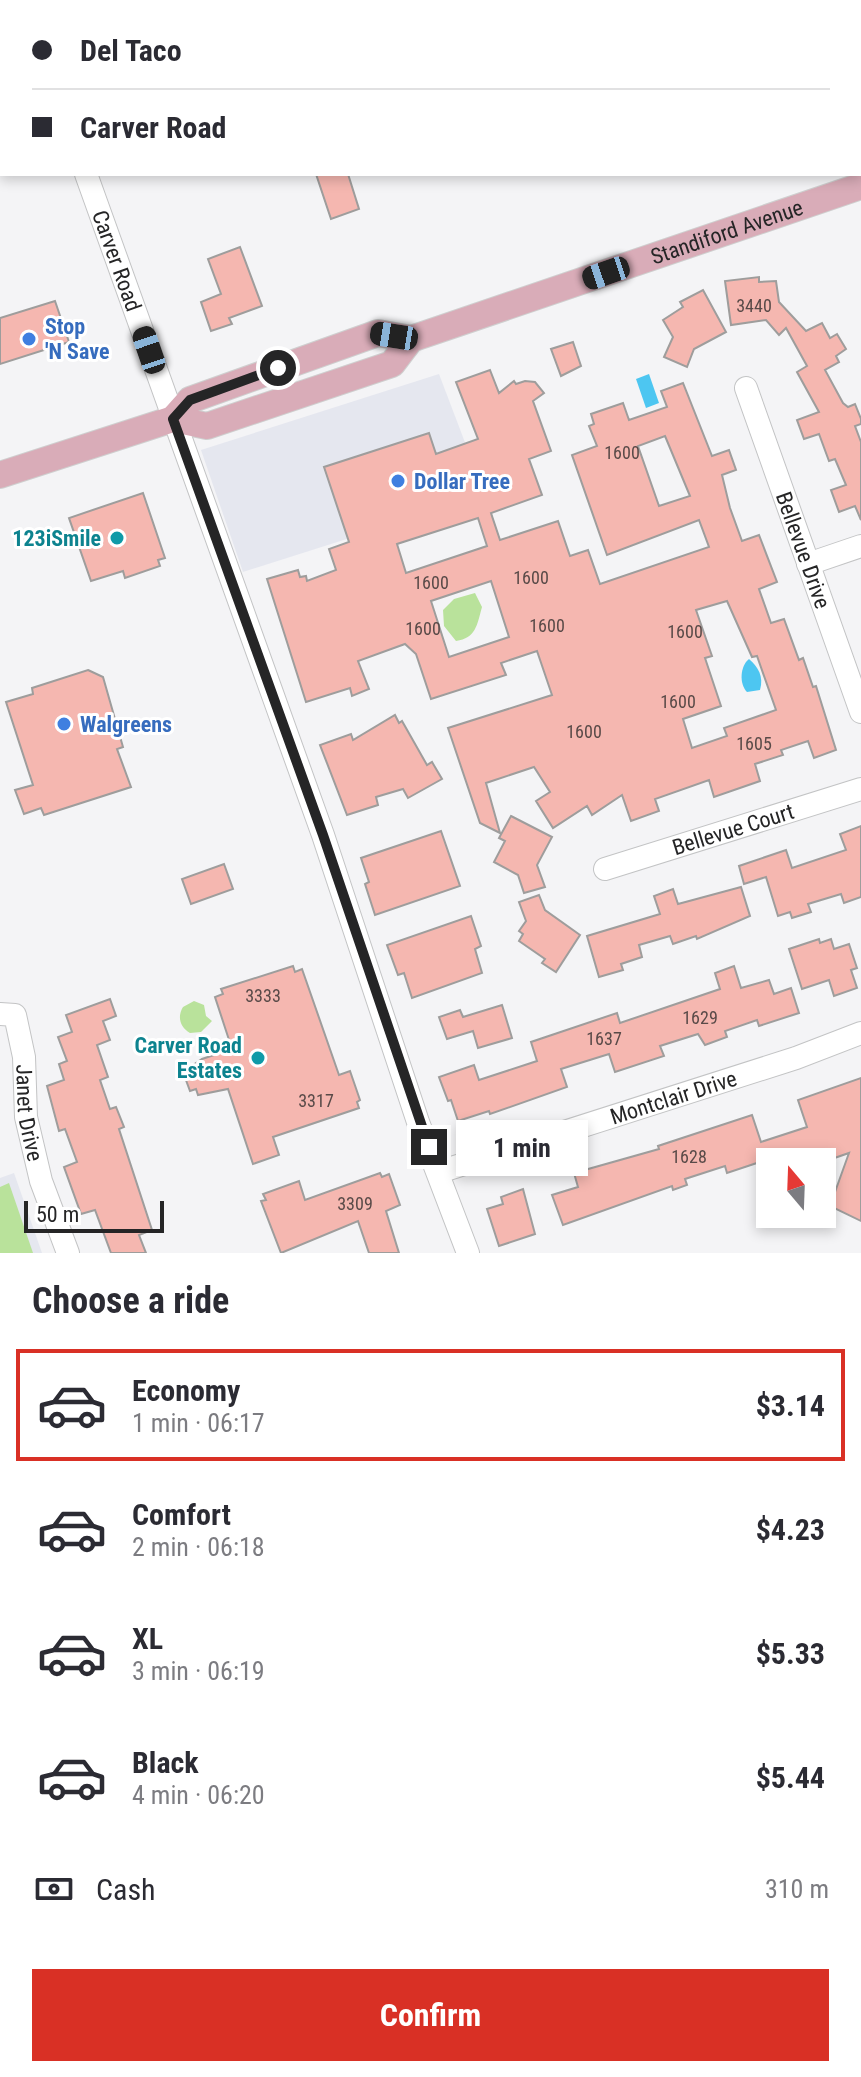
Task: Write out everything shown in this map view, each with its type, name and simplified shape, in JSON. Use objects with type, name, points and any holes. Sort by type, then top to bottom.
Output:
[{"type":"main road","name":"Standiford Avenue","points":[[0,475],[173,419],[190,400],[334,347],[378,333],[411,339],[861,186]]},
{"type":"street","name":"Carver Road","points":[[87,176],[468,1253]]},
{"type":"street","name":"Bellevue Drive","points":[[746,388],[861,712]]},
{"type":"street","points":[[808,564],[861,546]]},
{"type":"street","name":"Bellevue Court","points":[[605,869],[861,789]]},
{"type":"street","name":"Janet Drive","points":[[7,1014],[24,1057],[26,1117],[41,1181],[68,1253]]},
{"type":"street","name":"Montclair Drive","points":[[439,1172],[796,1058],[861,1033]]},
{"type":"shaded area","points":[[439,374],[485,495],[243,572],[201,450]]},
{"type":"shaded area","points":[[14,1173],[42,1253],[0,1253],[0,1178]]},
{"type":"green space","points":[[475,593],[482,607],[477,625],[472,634],[456,641],[444,626],[443,610],[454,599]]},
{"type":"green space","points":[[194,1001],[204,1005],[206,1016],[212,1021],[201,1032],[190,1033],[182,1025],[180,1014],[183,1007]]},
{"type":"green space","points":[[9,1183],[33,1253],[0,1253],[0,1187]]},
{"type":"water","points":[[649,374],[659,403],[646,408],[636,379]]},
{"type":"water","points":[[749,659],[759,672],[761,685],[760,690],[747,692],[742,675]]},
{"type":"building","points":[[317,176],[349,176],[359,209],[331,219]]},
{"type":"building","points":[[240,247],[262,306],[229,318],[232,324],[211,331],[201,302],[221,294],[208,259]]},
{"type":"building","points":[[759,277],[759,282],[776,281],[779,302],[806,331],[822,323],[830,338],[837,334],[846,349],[836,356],[839,362],[825,370],[843,403],[848,407],[855,404],[861,419],[861,424],[855,426],[861,442],[861,520],[855,506],[839,512],[831,490],[846,485],[835,459],[829,461],[819,434],[804,439],[797,420],[819,412],[797,372],[807,366],[786,328],[779,335],[766,320],[731,325],[725,281]]},
{"type":"building","points":[[703,290],[726,332],[694,349],[687,367],[664,357],[673,337],[663,320],[683,307],[680,302]]},
{"type":"building","points":[[55,301],[69,342],[0,364],[0,318]]},
{"type":"building","points":[[573,342],[581,366],[561,376],[551,349]]},
{"type":"building","points":[[490,370],[499,393],[514,381],[516,384],[525,381],[535,382],[544,393],[533,401],[551,451],[529,459],[542,495],[491,513],[500,540],[558,521],[570,556],[588,550],[600,584],[709,547],[699,520],[607,555],[572,455],[597,446],[589,426],[594,424],[591,414],[623,403],[629,420],[667,407],[661,391],[683,383],[712,456],[729,450],[736,470],[722,475],[742,541],[759,535],[777,582],[759,589],[771,623],[784,619],[799,660],[803,658],[813,687],[816,686],[836,750],[814,758],[808,741],[781,750],[783,755],[755,764],[760,781],[714,797],[709,780],[655,799],[659,811],[631,821],[622,795],[592,815],[587,806],[553,828],[536,801],[550,792],[534,767],[486,783],[500,833],[480,823],[448,728],[552,695],[537,651],[501,663],[506,675],[431,699],[416,654],[405,644],[358,661],[369,689],[352,696],[350,688],[306,702],[267,579],[298,570],[300,577],[306,576],[307,581],[336,570],[329,549],[349,542],[324,467],[429,433],[436,454],[478,439],[456,382]],"holes":[[[665,436],[690,496],[659,506],[638,446]],[[478,518],[487,546],[406,573],[397,544]],[[491,581],[509,637],[449,657],[431,601]],[[727,601],[752,657],[757,656],[776,710],[724,728],[727,736],[692,748],[683,719],[721,706],[705,658],[712,656],[696,610]]]},
{"type":"building","name":"123iSmile","points":[[143,493],[165,558],[158,560],[160,566],[125,578],[123,571],[91,581],[69,518]]},
{"type":"building","name":"Walgreens","points":[[88,670],[103,677],[123,747],[117,749],[131,787],[44,815],[41,808],[24,814],[15,790],[33,785],[6,702],[33,694],[32,688]]},
{"type":"building","points":[[395,715],[399,723],[402,721],[427,765],[432,762],[442,779],[408,798],[403,789],[376,797],[378,805],[347,815],[320,745],[351,734],[353,740]]},
{"type":"building","points":[[511,816],[552,837],[537,865],[545,887],[524,893],[518,875],[494,862],[505,841],[499,838]]},
{"type":"building","points":[[861,826],[861,897],[844,903],[841,894],[808,904],[811,912],[792,918],[790,912],[778,916],[766,877],[744,884],[739,866],[786,850],[792,868],[846,850],[840,834]]},
{"type":"building","points":[[441,831],[460,886],[375,915],[361,858]]},
{"type":"building","points":[[224,864],[233,889],[191,904],[182,879]]},
{"type":"building","points":[[741,887],[750,916],[697,939],[696,936],[673,944],[670,936],[639,945],[642,957],[621,964],[623,970],[599,977],[587,936],[660,914],[654,896],[673,889],[678,904]]},
{"type":"building","points":[[539,895],[545,910],[580,935],[556,972],[542,963],[545,959],[519,941],[523,934],[519,931],[526,921],[519,902]]},
{"type":"building","points":[[471,916],[481,946],[475,949],[482,973],[412,998],[404,973],[398,975],[387,945]]},
{"type":"building","points":[[819,939],[820,943],[831,939],[834,949],[849,944],[857,968],[851,970],[857,988],[834,996],[829,980],[802,989],[789,949]]},
{"type":"building","points":[[293,966],[295,972],[302,969],[339,1075],[350,1071],[360,1100],[357,1102],[359,1108],[273,1137],[279,1155],[253,1164],[228,1089],[198,1095],[196,1089],[190,1091],[183,1072],[202,1059],[232,1049],[215,997],[223,994],[221,989]]},
{"type":"building","points":[[734,966],[741,988],[769,980],[774,994],[791,988],[799,1013],[759,1026],[757,1020],[725,1031],[727,1037],[705,1045],[698,1034],[660,1046],[664,1056],[615,1072],[609,1054],[561,1069],[567,1087],[490,1114],[489,1111],[458,1121],[439,1077],[474,1065],[479,1080],[537,1061],[531,1042],[617,1013],[620,1023],[720,989],[715,973]]},
{"type":"building","points":[[110,999],[116,1016],[103,1021],[110,1040],[97,1045],[108,1077],[100,1080],[110,1109],[116,1107],[124,1127],[119,1129],[152,1230],[139,1235],[146,1253],[111,1253],[95,1210],[81,1214],[64,1167],[77,1162],[65,1129],[59,1131],[47,1086],[64,1080],[59,1064],[67,1061],[58,1037],[72,1032],[66,1015]]},
{"type":"building","points":[[502,1005],[512,1038],[478,1048],[473,1031],[447,1039],[439,1017],[460,1010],[463,1017]]},
{"type":"building","points":[[861,1078],[861,1221],[836,1209],[836,1189],[849,1153],[836,1158],[836,1148],[756,1148],[756,1163],[727,1173],[725,1166],[685,1179],[687,1185],[673,1190],[672,1186],[563,1225],[552,1195],[578,1187],[574,1173],[659,1149],[658,1146],[752,1115],[761,1142],[807,1127],[798,1100]]},
{"type":"building","points":[[380,1173],[382,1177],[389,1174],[400,1205],[386,1211],[399,1253],[369,1253],[358,1221],[281,1253],[261,1201],[266,1200],[263,1194],[299,1181],[305,1200]]},
{"type":"building","points":[[523,1189],[535,1234],[499,1246],[487,1209],[503,1204],[501,1197]]},
{"type":"place","name":"Stop 'N Save","points":[[29,339]]},
{"type":"place","name":"Dollar Tree","points":[[398,481]]},
{"type":"place","name":"123iSmile","points":[[117,538]]},
{"type":"place","name":"Walgreens","points":[[64,724]]},
{"type":"place","name":"Carver Road Estates","points":[[258,1058]]},
{"type":"route","points":[[278,368],[190,400],[173,419],[323,835],[429,1147]]}]
